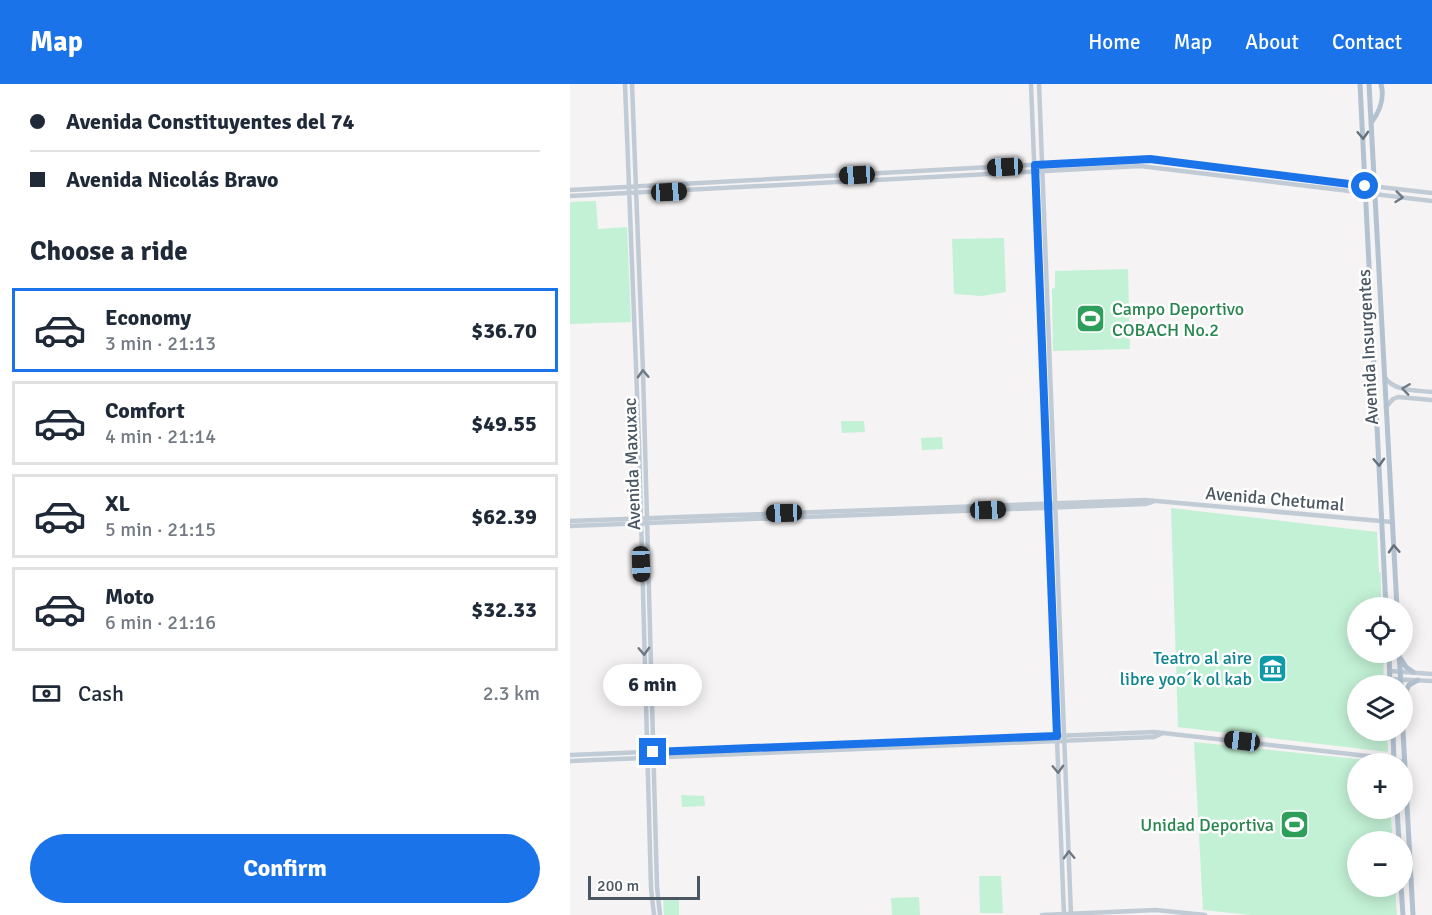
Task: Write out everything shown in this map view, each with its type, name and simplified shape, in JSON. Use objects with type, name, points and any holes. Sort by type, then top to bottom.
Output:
[{"type":"main road","name":"Avenida Maxuxac","points":[[625,84],[630,188],[633,194],[647,520],[657,887],[660,915]]},
{"type":"main road","name":"Avenida Maxuxac","points":[[632,84],[636,187],[633,194],[646,755],[654,915]]},
{"type":"main road","points":[[1031,84],[1064,915]]},
{"type":"main road","points":[[1039,84],[1071,914]]},
{"type":"main road","name":"Avenida Insurgentes","points":[[1360,84],[1385,597]]},
{"type":"main road","name":"Avenida Insurgentes","points":[[1369,84],[1396,597]]},
{"type":"main road","points":[[1371,123],[1382,103],[1381,84]]},
{"type":"main road","points":[[1032,101],[1040,101]]},
{"type":"main road","points":[[1033,137],[1041,137]]},
{"type":"main road","points":[[570,190],[1150,159],[1432,193]]},
{"type":"main road","points":[[1364,161],[1373,161]]},
{"type":"main road","points":[[570,196],[1150,166],[1432,201]]},
{"type":"main road","points":[[1367,226],[1377,225]]},
{"type":"main road","points":[[1384,377],[1398,388],[1432,392]]},
{"type":"main road","points":[[1386,407],[1398,397],[1432,400]]},
{"type":"main road","points":[[1377,435],[1388,434]]},
{"type":"main road","points":[[1380,482],[1390,482]]},
{"type":"main road","name":"Avenida Chetumal","points":[[570,526],[647,520],[1048,505],[1145,504],[1155,501],[1392,522]]},
{"type":"main road","name":"Avenida Chetumal","points":[[570,521],[640,521]]},
{"type":"main road","points":[[1053,636],[1060,636]]},
{"type":"main road","points":[[1390,663],[1390,675]]},
{"type":"main road","points":[[1400,663],[1400,675]]},
{"type":"main road","points":[[1404,663],[1413,672]]},
{"type":"main road","points":[[1390,671],[1432,674]]},
{"type":"main road","points":[[1413,683],[1418,680]]},
{"type":"main road","points":[[1413,681],[1432,681]]},
{"type":"main road","points":[[570,761],[653,754],[1057,738],[1154,737],[1164,733],[1347,755]]},
{"type":"main road","points":[[570,755],[646,755]]},
{"type":"main road","points":[[1408,819],[1413,915]]},
{"type":"main road","points":[[1402,897],[1403,915]]},
{"type":"main road","points":[[1042,915],[1160,910],[1205,915]]},
{"type":"green space","points":[[596,201],[598,229],[627,227],[631,322],[570,324],[570,202]]},
{"type":"green space","points":[[1004,238],[1006,292],[982,296],[954,294],[952,239]]},
{"type":"green space","name":"Campo Deportivo COBACH No.2","points":[[1128,269],[1130,349],[1053,351],[1052,289],[1055,288],[1055,271]]},
{"type":"green space","points":[[841,421],[864,421],[865,432],[842,433]]},
{"type":"green space","points":[[942,437],[943,449],[922,450],[921,438]]},
{"type":"green space","points":[[1171,508],[1377,532],[1381,597],[1347,597],[1347,663],[1384,663],[1383,675],[1347,675],[1347,741],[1387,741],[1388,752],[1178,727]]},
{"type":"green space","name":"Unidad Deportiva","points":[[1194,742],[1347,758],[1347,819],[1391,819],[1392,831],[1347,831],[1347,897],[1396,897],[1397,915],[1251,915],[1203,910]]},
{"type":"green space","points":[[681,795],[704,796],[705,806],[682,807]]},
{"type":"green space","points":[[979,876],[1001,876],[1003,913],[980,913]]},
{"type":"green space","points":[[919,897],[920,915],[892,915],[891,898]]},
{"type":"green space","points":[[679,898],[679,915],[664,915],[663,899]]},
{"type":"place","name":"Campo Deportivo COBACH No.2","points":[[1091,319]]},
{"type":"place","name":"Teatro al aire libre yoo´k ol kab","points":[[1273,668]]},
{"type":"place","name":"Unidad Deportiva","points":[[1295,825]]},
{"type":"route","points":[[653,752],[1057,736],[1035,165],[1150,159],[1365,186]]}]
